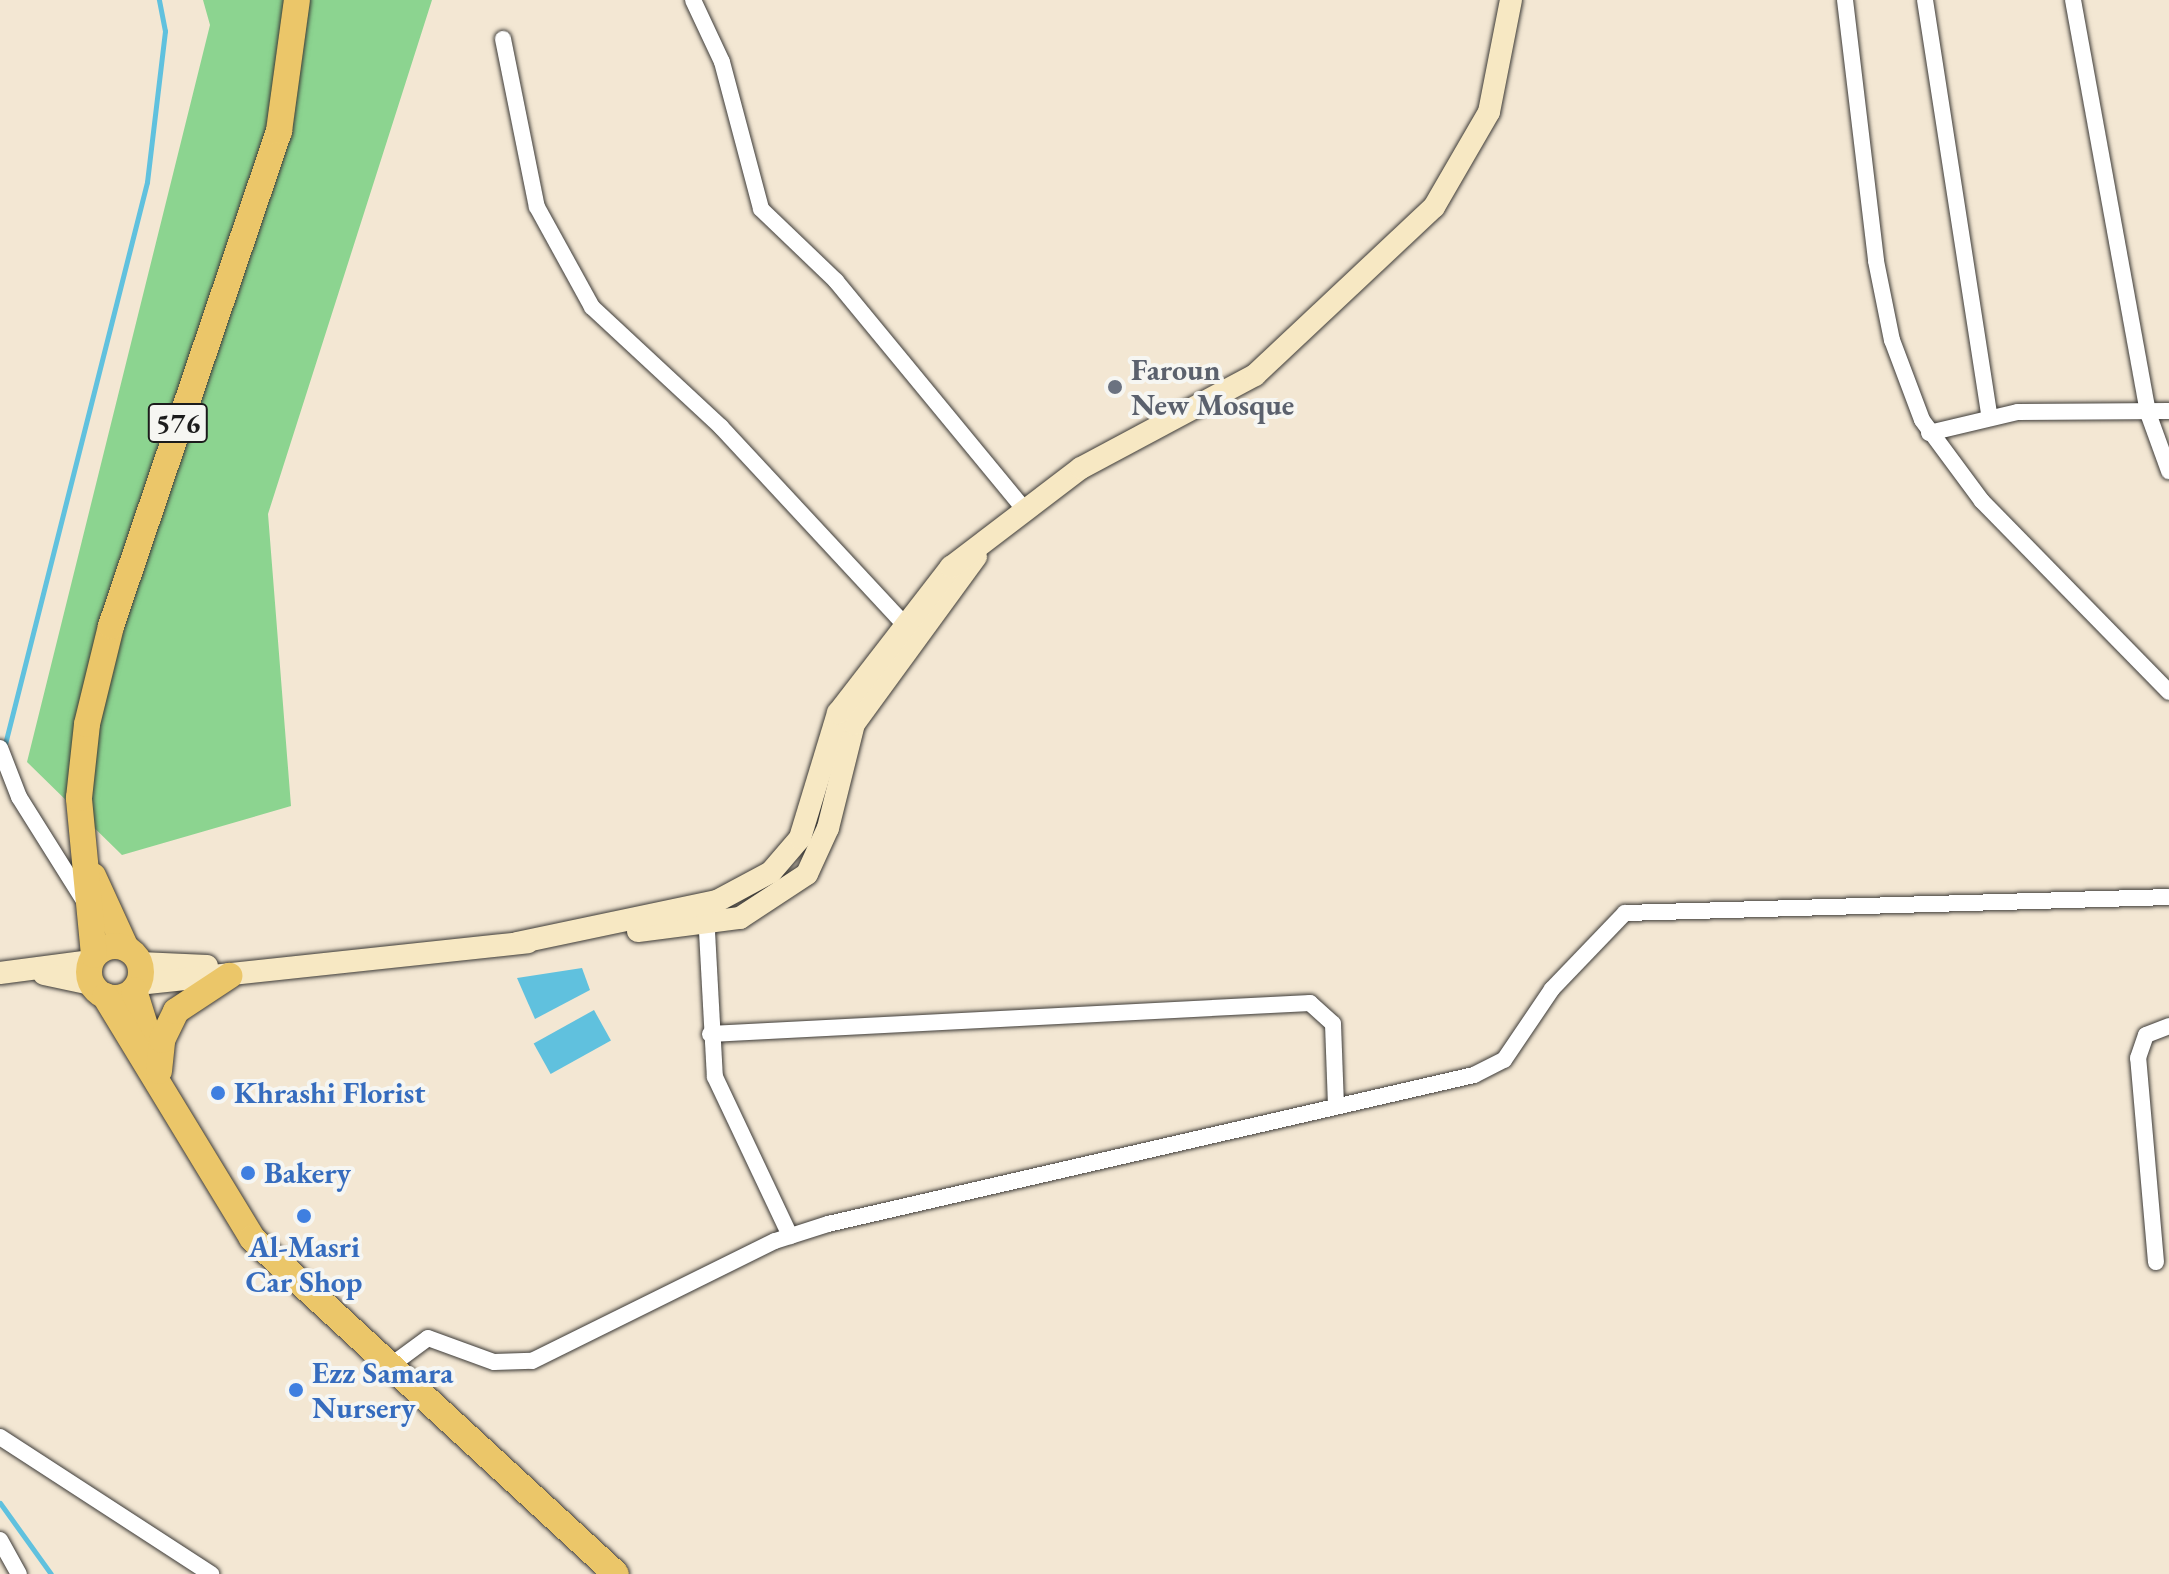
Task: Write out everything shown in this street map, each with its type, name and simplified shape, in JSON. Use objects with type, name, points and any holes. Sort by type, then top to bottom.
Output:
[{"type":"main road","name":"576","points":[[82,850],[87,724],[111,626],[279,131],[297,0]]},
{"type":"main road","points":[[82,850],[95,974],[163,1083],[252,1238],[386,1369],[616,1574]]},
{"type":"main road","points":[[82,850],[134,971],[163,1083]]},
{"type":"main road","points":[[95,974],[105,947],[134,971]]},
{"type":"main road","points":[[95,974],[134,971]]},
{"type":"main road","points":[[163,1083],[162,1040],[176,1011],[229,976]]},
{"type":"street","points":[[693,0],[722,62],[761,209],[836,281],[1023,508]]},
{"type":"street","points":[[706,914],[753,885],[800,838],[838,713],[902,622],[951,567],[1023,508],[1093,461],[1240,385],[1419,224],[1480,133],[1502,66],[1511,0]]},
{"type":"street","points":[[1845,0],[1881,287],[1905,382],[1929,433],[1982,501],[2169,692]]},
{"type":"street","points":[[1925,0],[1989,415]]},
{"type":"street","points":[[2073,0],[2148,413],[2169,471]]},
{"type":"street","points":[[503,39],[537,207],[592,307],[721,427],[902,622]]},
{"type":"street","points":[[1929,433],[1989,415],[2169,411]]},
{"type":"street","points":[[134,971],[229,976],[517,943],[764,908],[807,874],[828,828],[854,724],[991,536]]},
{"type":"street","points":[[0,748],[19,797],[87,907]]},
{"type":"street","points":[[386,1369],[428,1338],[494,1362],[532,1361],[790,1236],[1474,1075],[1504,1060],[1552,989],[1625,913],[2169,897]]},
{"type":"street","points":[[706,914],[710,1034],[715,1077],[790,1236]]},
{"type":"street","points":[[134,971],[284,969]]},
{"type":"street","points":[[10,972],[95,974]]},
{"type":"street","points":[[710,1034],[1310,1003],[1333,1024],[1336,1106]]},
{"type":"street","points":[[2156,1262],[2138,1058],[2146,1035],[2169,1026]]},
{"type":"street","points":[[0,1437],[211,1574]]},
{"type":"street","points":[[0,1540],[19,1574]]},
{"type":"green space","points":[[203,0],[432,0],[268,514],[291,806],[122,855],[27,762],[210,25]]},
{"type":"water","points":[[582,968],[590,990],[535,1019],[517,978]]},
{"type":"water","points":[[594,1010],[611,1041],[551,1074],[534,1043]]},
{"type":"waterway","points":[[4,748],[147,182],[165,31],[159,0]]},
{"type":"waterway","points":[[0,1503],[51,1574]]},
{"type":"place","name":"Faroun New Mosque","points":[[1115,387]]},
{"type":"place","name":"Khrashi Florist","points":[[218,1093]]},
{"type":"place","name":"Bakery","points":[[248,1173]]},
{"type":"place","name":"Al-Masri Car Shop","points":[[304,1216]]},
{"type":"place","name":"Ezz Samara Nursery","points":[[296,1390]]}]
